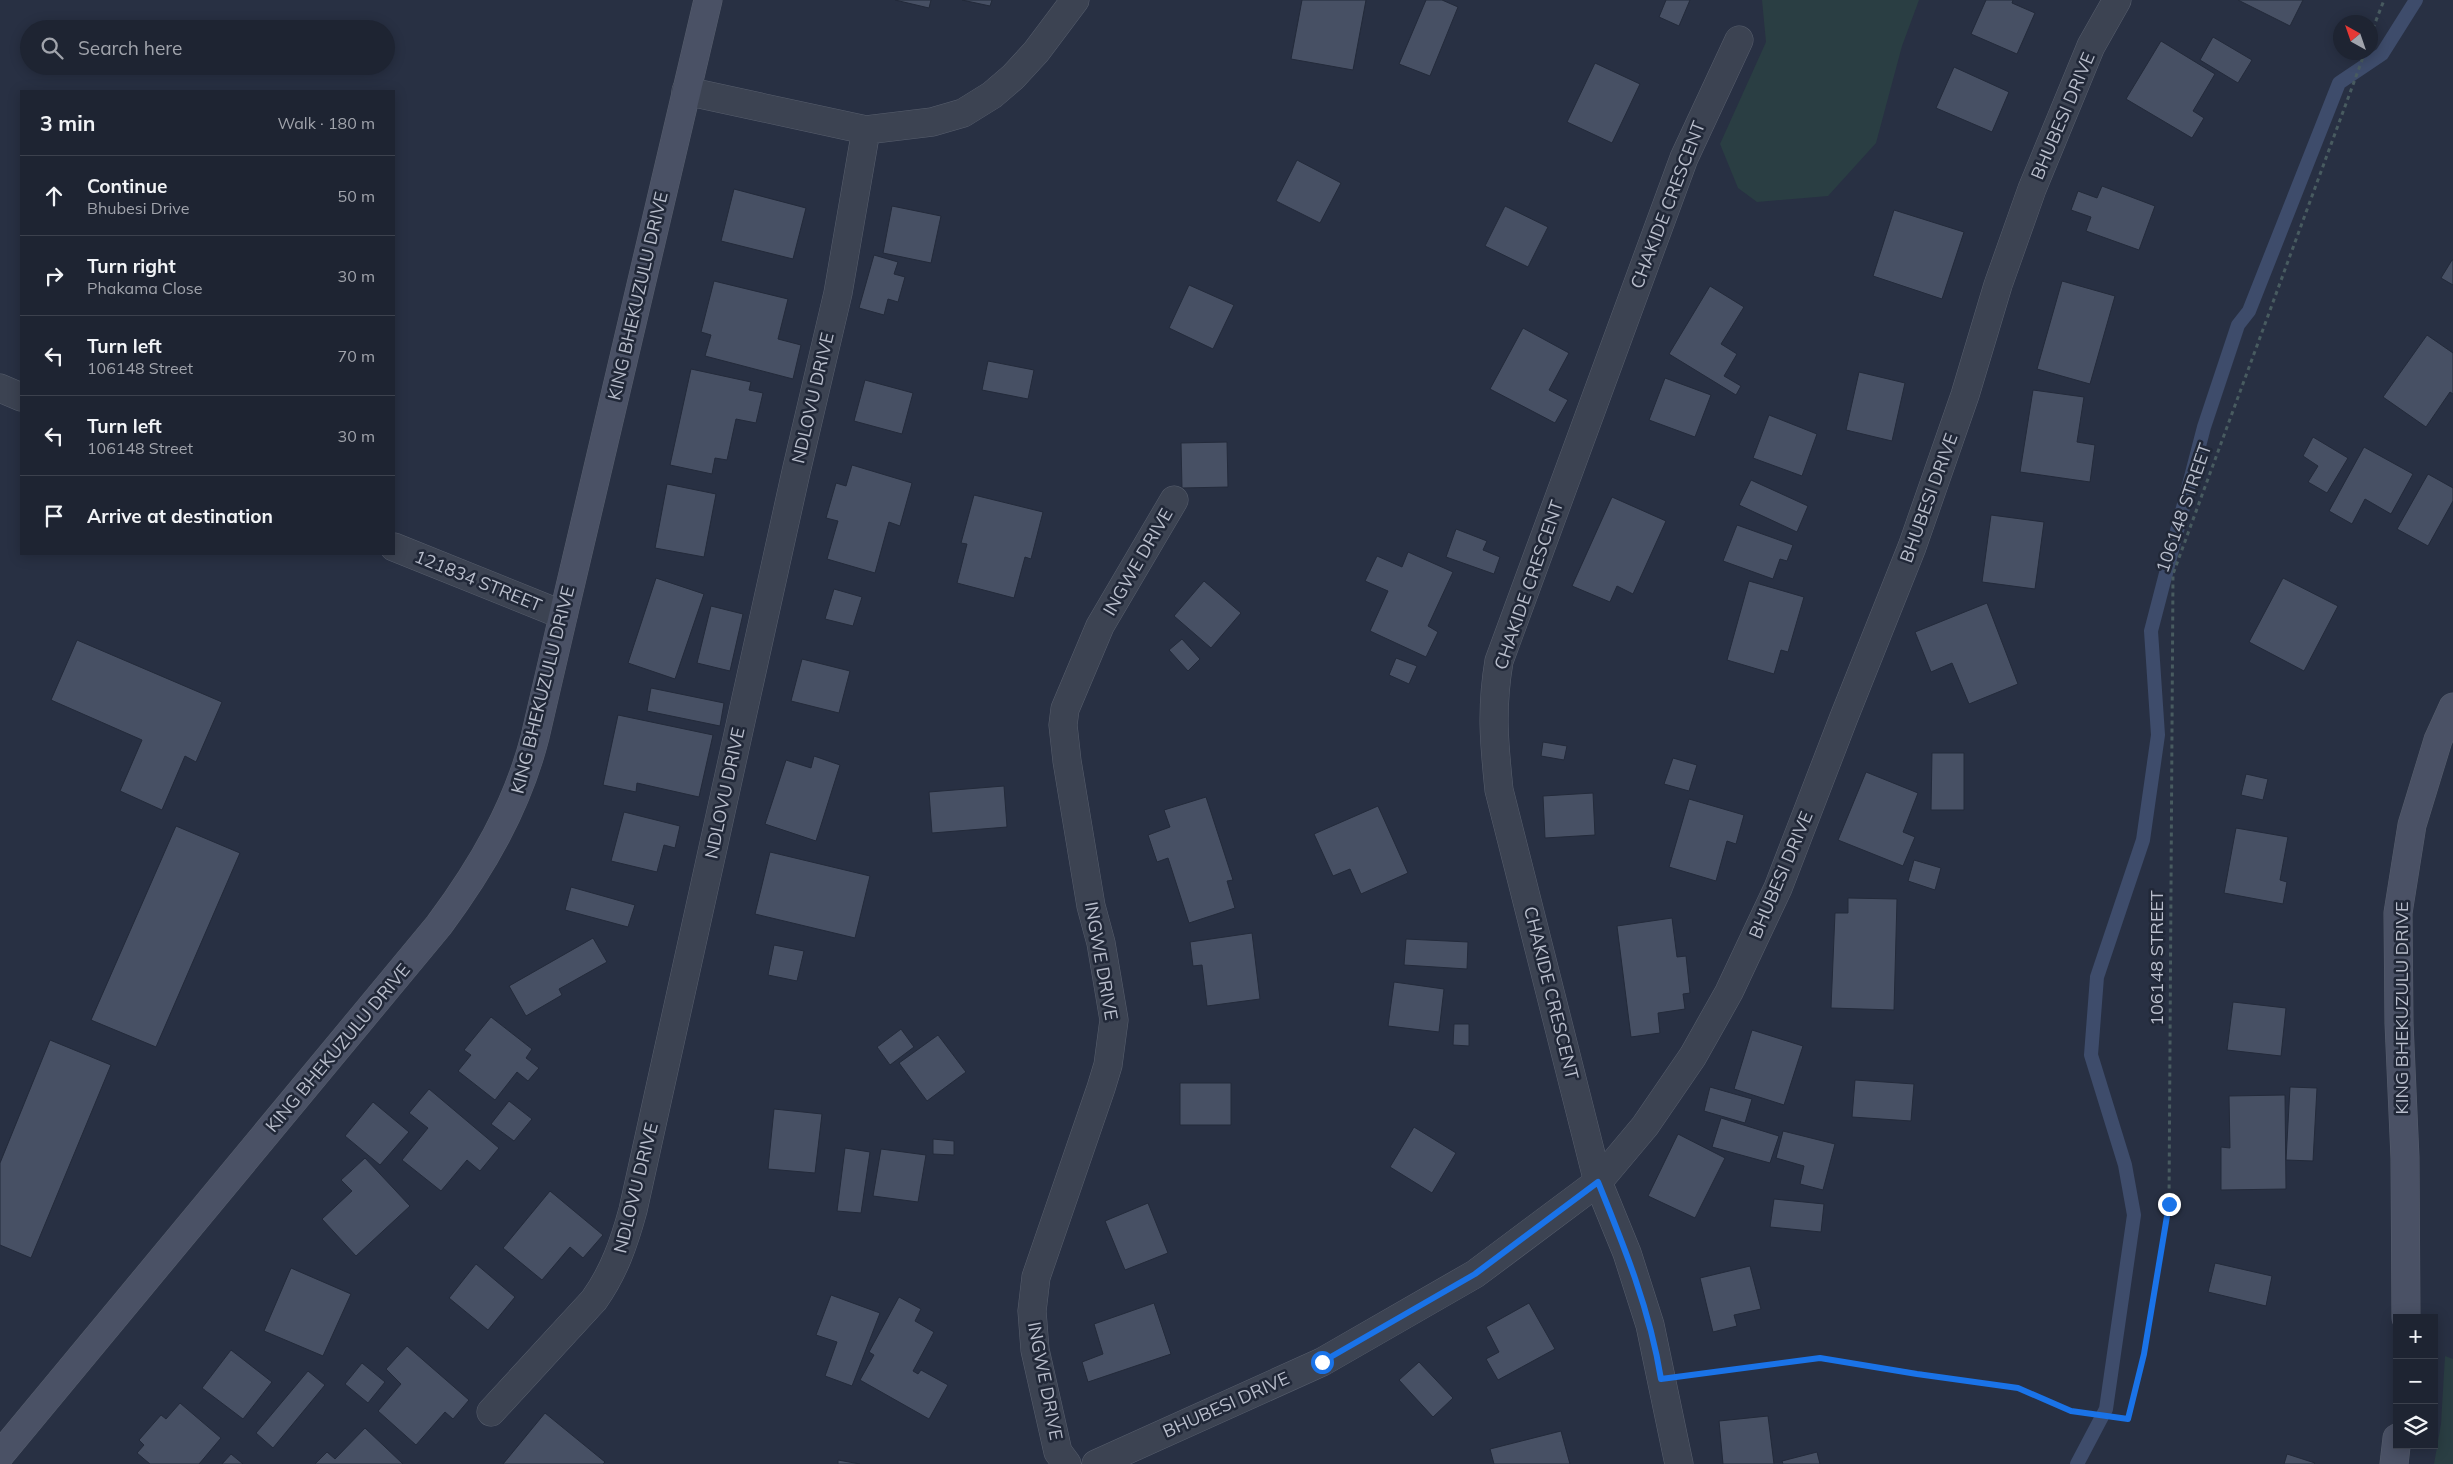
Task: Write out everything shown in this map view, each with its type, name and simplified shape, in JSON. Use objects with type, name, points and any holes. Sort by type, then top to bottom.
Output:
[{"type":"street","name":"KING BHEKUZULU DRIVE","points":[[0,1455],[440,925],[466,889],[515,802],[527,770],[640,292],[673,141],[708,0]]},
{"type":"street","points":[[686,91],[866,130],[932,122],[963,113],[992,95],[1013,77],[1036,52],[1075,0]]},
{"type":"street","name":"BHUBESI DRIVE","points":[[1096,1464],[1322,1362],[1475,1274],[1598,1182],[1644,1126],[1693,1056],[1729,992],[1778,888],[1912,547],[1965,395],[1998,284],[2032,189],[2091,46],[2117,0]]},
{"type":"street","name":"CHAKIDE CRESCENT","points":[[1679,1464],[1650,1325],[1627,1253],[1598,1182],[1499,790],[1493,733],[1493,697],[1499,662],[1684,158],[1739,40]]},
{"type":"street","name":"NDLOVU DRIVE","points":[[491,1412],[594,1300],[607,1282],[623,1248],[796,472],[838,294],[866,130]]},
{"type":"street","points":[[0,388],[20,397]]},
{"type":"street","name":"INGWE DRIVE","points":[[1067,1464],[1058,1452],[1049,1416],[1035,1350],[1032,1311],[1036,1277],[1108,1065],[1114,1020],[1101,943],[1091,906],[1063,725],[1065,710],[1100,626],[1174,500]]},
{"type":"street","name":"121834 STREET","points":[[395,547],[563,615]]},
{"type":"street","name":"KING BHEKUZULU DRIVE","points":[[2406,1314],[2405,1158],[2399,1022],[2398,913],[2412,826],[2438,740],[2453,707]]},
{"type":"street","points":[[2394,1464],[2396,1449]]},
{"type":"path","points":[[2378,15],[2384,0]]},
{"type":"path","name":"106148 STREET","points":[[1661,1379],[1820,1358],[2018,1388],[2071,1411],[2128,1419],[2144,1354],[2169,1204],[2173,574],[2362,60]]},
{"type":"green space","points":[[1762,0],[1919,0],[1902,46],[1876,143],[1828,196],[1757,202],[1738,188],[1720,144],[1766,42]]},
{"type":"green space","points":[[2445,1356],[2453,1359],[2453,1464],[2434,1464],[2441,1424]]},
{"type":"building","points":[[895,0],[931,0],[929,8]]},
{"type":"building","points":[[962,0],[992,0],[990,6]]},
{"type":"building","points":[[1302,0],[1366,0],[1353,70],[1291,59]]},
{"type":"building","points":[[1426,0],[1442,0],[1458,7],[1430,76],[1399,64]]},
{"type":"building","points":[[1666,0],[1690,0],[1679,26],[1659,17]]},
{"type":"building","points":[[1986,0],[2013,0],[2012,3],[2035,13],[2017,54],[1971,34]]},
{"type":"building","points":[[2238,0],[2303,0],[2290,26]]},
{"type":"building","points":[[2213,37],[2252,60],[2238,83],[2200,60]]},
{"type":"building","points":[[2161,41],[2215,74],[2193,111],[2204,118],[2192,138],[2126,99]]},
{"type":"building","points":[[1595,63],[1640,84],[1612,143],[1567,122]]},
{"type":"building","points":[[1954,67],[2009,92],[1992,132],[1936,108]]},
{"type":"building","points":[[1297,160],[1341,183],[1320,223],[1276,201]]},
{"type":"building","points":[[2102,186],[2155,206],[2139,250],[2086,231],[2091,217],[2071,210],[2078,191],[2097,198]]},
{"type":"building","points":[[734,189],[806,208],[793,259],[721,241]]},
{"type":"building","points":[[892,206],[941,216],[931,263],[883,253]]},
{"type":"building","points":[[1505,206],[1548,227],[1528,267],[1485,246]]},
{"type":"building","points":[[1894,210],[1964,232],[1942,299],[1873,276]]},
{"type":"building","points":[[874,255],[898,262],[894,274],[905,277],[898,302],[888,299],[884,315],[859,308]]},
{"type":"building","points":[[2453,260],[2453,285],[2441,278]]},
{"type":"building","points":[[714,281],[788,299],[778,339],[801,345],[793,379],[705,356],[711,335],[701,332]]},
{"type":"building","points":[[2062,281],[2115,296],[2090,384],[2037,369]]},
{"type":"building","points":[[1189,285],[1234,305],[1213,349],[1169,328]]},
{"type":"building","points":[[1710,286],[1744,307],[1721,344],[1737,354],[1724,376],[1741,386],[1736,395],[1669,354]]},
{"type":"building","points":[[1523,328],[1569,353],[1549,390],[1568,400],[1555,423],[1490,389]]},
{"type":"building","points":[[2427,335],[2453,353],[2453,394],[2450,392],[2426,427],[2383,397]]},
{"type":"building","points":[[988,361],[1034,370],[1028,399],[982,390]]},
{"type":"building","points":[[691,369],[751,382],[749,390],[763,393],[756,423],[736,419],[727,460],[715,458],[712,474],[670,465]]},
{"type":"building","points":[[1859,372],[1905,383],[1892,441],[1846,430]]},
{"type":"building","points":[[1665,378],[1711,395],[1695,437],[1649,420]]},
{"type":"building","points":[[865,380],[913,393],[902,434],[854,421]]},
{"type":"building","points":[[2033,390],[2084,397],[2077,442],[2095,445],[2090,482],[2020,472]]},
{"type":"building","points":[[1769,415],[1817,434],[1802,476],[1753,458]]},
{"type":"building","points":[[2313,437],[2348,458],[2327,493],[2308,482],[2318,466],[2303,456]]},
{"type":"building","points":[[1227,442],[1228,487],[1182,488],[1181,443]]},
{"type":"building","points":[[2364,447],[2413,474],[2391,514],[2365,499],[2352,524],[2329,511]]},
{"type":"building","points":[[852,465],[912,483],[900,526],[889,522],[875,573],[827,559],[838,521],[826,518],[836,483],[846,486]]},
{"type":"building","points":[[2428,474],[2453,488],[2453,501],[2428,546],[2397,529]]},
{"type":"building","points":[[1751,480],[1808,506],[1797,532],[1739,505]]},
{"type":"building","points":[[667,484],[716,494],[704,557],[655,548]]},
{"type":"building","points":[[974,495],[1043,512],[1031,559],[1025,557],[1014,598],[957,583],[967,544],[961,543]]},
{"type":"building","points":[[1612,497],[1666,521],[1633,594],[1617,586],[1610,602],[1572,586]]},
{"type":"building","points":[[1991,515],[2044,522],[2035,589],[1982,582]]},
{"type":"building","points":[[1737,525],[1793,545],[1787,561],[1780,559],[1773,579],[1723,561]]},
{"type":"building","points":[[1456,529],[1487,541],[1483,550],[1500,557],[1494,574],[1446,557]]},
{"type":"building","points":[[1408,552],[1453,572],[1428,626],[1438,632],[1426,657],[1370,631],[1388,591],[1365,581],[1377,556],[1402,567]]},
{"type":"building","points":[[656,578],[704,594],[675,679],[628,663]]},
{"type":"building","points":[[2283,578],[2338,606],[2304,671],[2249,642]]},
{"type":"building","points":[[1204,581],[1241,613],[1211,648],[1174,616]]},
{"type":"building","points":[[1749,581],[1804,597],[1788,652],[1781,650],[1774,674],[1727,660]]},
{"type":"building","points":[[834,589],[862,597],[853,626],[825,619]]},
{"type":"building","points":[[1987,603],[2018,684],[1969,704],[1952,663],[1931,672],[1915,632]]},
{"type":"building","points":[[711,606],[743,614],[730,671],[697,663]]},
{"type":"building","points":[[1182,639],[1200,659],[1188,671],[1169,650]]},
{"type":"building","points":[[77,640],[222,702],[196,762],[185,756],[162,810],[120,791],[142,740],[51,700]]},
{"type":"building","points":[[1396,658],[1417,666],[1409,684],[1389,675]]},
{"type":"building","points":[[802,659],[850,671],[839,713],[791,701]]},
{"type":"building","points":[[651,688],[724,703],[720,726],[647,711]]},
{"type":"building","points":[[618,715],[713,735],[699,797],[637,783],[636,792],[603,785]]},
{"type":"building","points":[[1543,742],[1567,746],[1564,760],[1541,756]]},
{"type":"building","points":[[1932,753],[1964,753],[1964,810],[1931,810]]},
{"type":"building","points":[[814,756],[840,765],[816,841],[765,824],[786,760],[811,768]]},
{"type":"building","points":[[1673,758],[1697,765],[1689,791],[1664,784]]},
{"type":"building","points":[[1866,772],[1918,793],[1903,832],[1915,837],[1903,866],[1838,840]]},
{"type":"building","points":[[2246,774],[2268,779],[2263,800],[2241,795]]},
{"type":"building","points":[[1004,786],[1007,827],[932,833],[929,792]]},
{"type":"building","points":[[1593,793],[1595,835],[1545,838],[1543,796]]},
{"type":"building","points":[[1206,797],[1233,880],[1227,881],[1235,908],[1189,923],[1168,858],[1157,862],[1148,835],[1170,827],[1164,810]]},
{"type":"building","points":[[1689,799],[1744,815],[1736,844],[1727,841],[1716,881],[1669,867]]},
{"type":"building","points":[[1378,806],[1408,873],[1361,894],[1350,869],[1333,876],[1314,834]]},
{"type":"building","points":[[624,812],[680,826],[675,848],[664,845],[657,872],[611,861]]},
{"type":"building","points":[[176,826],[240,853],[156,1047],[91,1020]]},
{"type":"building","points":[[2236,828],[2288,837],[2280,880],[2287,882],[2283,904],[2224,893]]},
{"type":"building","points":[[770,852],[870,876],[855,938],[755,914]]},
{"type":"building","points":[[1914,860],[1941,868],[1935,890],[1908,881]]},
{"type":"building","points":[[571,887],[635,905],[628,927],[565,910]]},
{"type":"building","points":[[1848,898],[1897,899],[1894,1010],[1831,1008],[1835,913],[1848,913]]},
{"type":"building","points":[[1672,918],[1677,957],[1686,956],[1690,993],[1683,994],[1685,1009],[1658,1013],[1660,1033],[1631,1037],[1617,926]]},
{"type":"building","points":[[1252,933],[1260,999],[1207,1006],[1202,965],[1193,966],[1190,942]]},
{"type":"building","points":[[593,938],[607,962],[559,989],[562,995],[526,1016],[509,986]]},
{"type":"building","points":[[1406,939],[1468,942],[1467,969],[1404,965]]},
{"type":"building","points":[[774,945],[804,951],[797,981],[768,975]]},
{"type":"building","points":[[1394,982],[1444,989],[1439,1032],[1388,1026]]},
{"type":"building","points":[[2233,1002],[2286,1008],[2281,1056],[2227,1050]]},
{"type":"building","points":[[491,1017],[532,1049],[526,1058],[539,1068],[528,1081],[517,1072],[495,1100],[458,1071],[471,1055],[464,1050]]},
{"type":"building","points":[[1454,1024],[1469,1024],[1469,1046],[1453,1045]]},
{"type":"building","points":[[901,1029],[914,1047],[890,1065],[877,1047]]},
{"type":"building","points":[[1752,1030],[1803,1046],[1784,1105],[1734,1089]]},
{"type":"building","points":[[938,1035],[966,1072],[927,1101],[899,1063]]},
{"type":"building","points":[[50,1040],[111,1065],[31,1258],[0,1245],[0,1163]]},
{"type":"building","points":[[1855,1080],[1914,1084],[1911,1121],[1852,1117]]},
{"type":"building","points":[[1180,1083],[1231,1083],[1231,1125],[1180,1125]]},
{"type":"building","points":[[1710,1087],[1752,1099],[1745,1123],[1704,1111]]},
{"type":"building","points":[[2290,1087],[2317,1088],[2313,1161],[2286,1160]]},
{"type":"building","points":[[429,1089],[499,1148],[480,1171],[467,1160],[441,1191],[402,1160],[428,1128],[409,1113]]},
{"type":"building","points":[[2285,1095],[2286,1189],[2221,1190],[2221,1147],[2230,1148],[2229,1096]]},
{"type":"building","points":[[509,1101],[532,1119],[514,1141],[491,1124]]},
{"type":"building","points":[[373,1102],[409,1132],[380,1165],[345,1136]]},
{"type":"building","points":[[774,1109],[822,1114],[815,1173],[768,1169]]},
{"type":"building","points":[[1721,1118],[1779,1136],[1770,1163],[1712,1147]]},
{"type":"building","points":[[1414,1127],[1456,1153],[1432,1193],[1390,1167]]},
{"type":"building","points":[[1783,1131],[1835,1144],[1823,1190],[1800,1184],[1804,1166],[1776,1158]]},
{"type":"building","points":[[1678,1134],[1725,1158],[1695,1218],[1648,1196]]},
{"type":"building","points":[[933,1139],[954,1141],[954,1155],[933,1154]]},
{"type":"building","points":[[845,1148],[870,1152],[861,1213],[837,1211]]},
{"type":"building","points":[[881,1149],[926,1155],[918,1202],[873,1196]]},
{"type":"building","points":[[365,1158],[410,1206],[356,1256],[322,1219],[352,1191],[341,1180]]},
{"type":"building","points":[[550,1191],[603,1235],[583,1258],[570,1247],[542,1280],[503,1248]]},
{"type":"building","points":[[1774,1199],[1824,1204],[1821,1232],[1770,1227]]},
{"type":"building","points":[[1148,1203],[1168,1253],[1125,1270],[1105,1221]]},
{"type":"building","points":[[2215,1263],[2272,1276],[2266,1306],[2208,1292]]},
{"type":"building","points":[[476,1264],[515,1297],[488,1330],[449,1298]]},
{"type":"building","points":[[1750,1266],[1761,1309],[1734,1315],[1737,1326],[1713,1332],[1700,1278]]},
{"type":"building","points":[[291,1268],[351,1294],[323,1356],[264,1331]]},
{"type":"building","points":[[831,1295],[880,1313],[852,1386],[825,1376],[837,1342],[816,1335]]},
{"type":"building","points":[[899,1297],[921,1309],[915,1321],[934,1332],[913,1371],[918,1374],[921,1370],[948,1385],[929,1419],[860,1380],[874,1355],[869,1352]]},
{"type":"building","points":[[1154,1303],[1171,1354],[1088,1382],[1082,1362],[1103,1354],[1094,1324]]},
{"type":"building","points":[[1529,1303],[1555,1349],[1498,1380],[1486,1359],[1499,1352],[1486,1327]]},
{"type":"building","points":[[407,1346],[469,1400],[453,1419],[445,1412],[416,1445],[378,1411],[401,1384],[386,1369]]},
{"type":"building","points":[[231,1350],[272,1382],[243,1419],[202,1388]]},
{"type":"building","points":[[1419,1362],[1453,1398],[1433,1417],[1399,1380]]},
{"type":"building","points":[[362,1363],[385,1382],[368,1403],[345,1384]]},
{"type":"building","points":[[308,1371],[325,1385],[273,1448],[256,1433]]},
{"type":"building","points":[[180,1403],[221,1438],[199,1464],[150,1464],[137,1453],[144,1445],[139,1440],[161,1415],[166,1419]]},
{"type":"building","points":[[545,1413],[605,1462],[603,1464],[503,1464]]},
{"type":"building","points":[[1768,1416],[1774,1464],[1723,1464],[1719,1421]]},
{"type":"building","points":[[365,1428],[403,1464],[315,1464],[327,1452],[335,1459]]},
{"type":"building","points":[[1561,1431],[1570,1464],[1494,1464],[1490,1449]]},
{"type":"building","points":[[1817,1452],[1820,1464],[1783,1464],[1782,1461]]},
{"type":"building","points":[[231,1454],[243,1464],[222,1464]]},
{"type":"building","points":[[2287,1454],[2315,1463],[2284,1464]]},
{"type":"building","points":[[838,1460],[860,1464],[838,1464]]},
{"type":"waterway","points":[[2077,1464],[2106,1409],[2134,1215],[2125,1165],[2091,1055],[2097,977],[2143,840],[2158,735],[2151,631],[2204,427],[2238,325],[2249,311],[2339,83],[2382,54],[2416,0]]},
{"type":"route","points":[[1322,1362],[1475,1274],[1598,1182],[1627,1253],[1650,1325],[1661,1379],[1820,1358],[2018,1388],[2071,1411],[2128,1419],[2144,1354],[2169,1204]]}]
